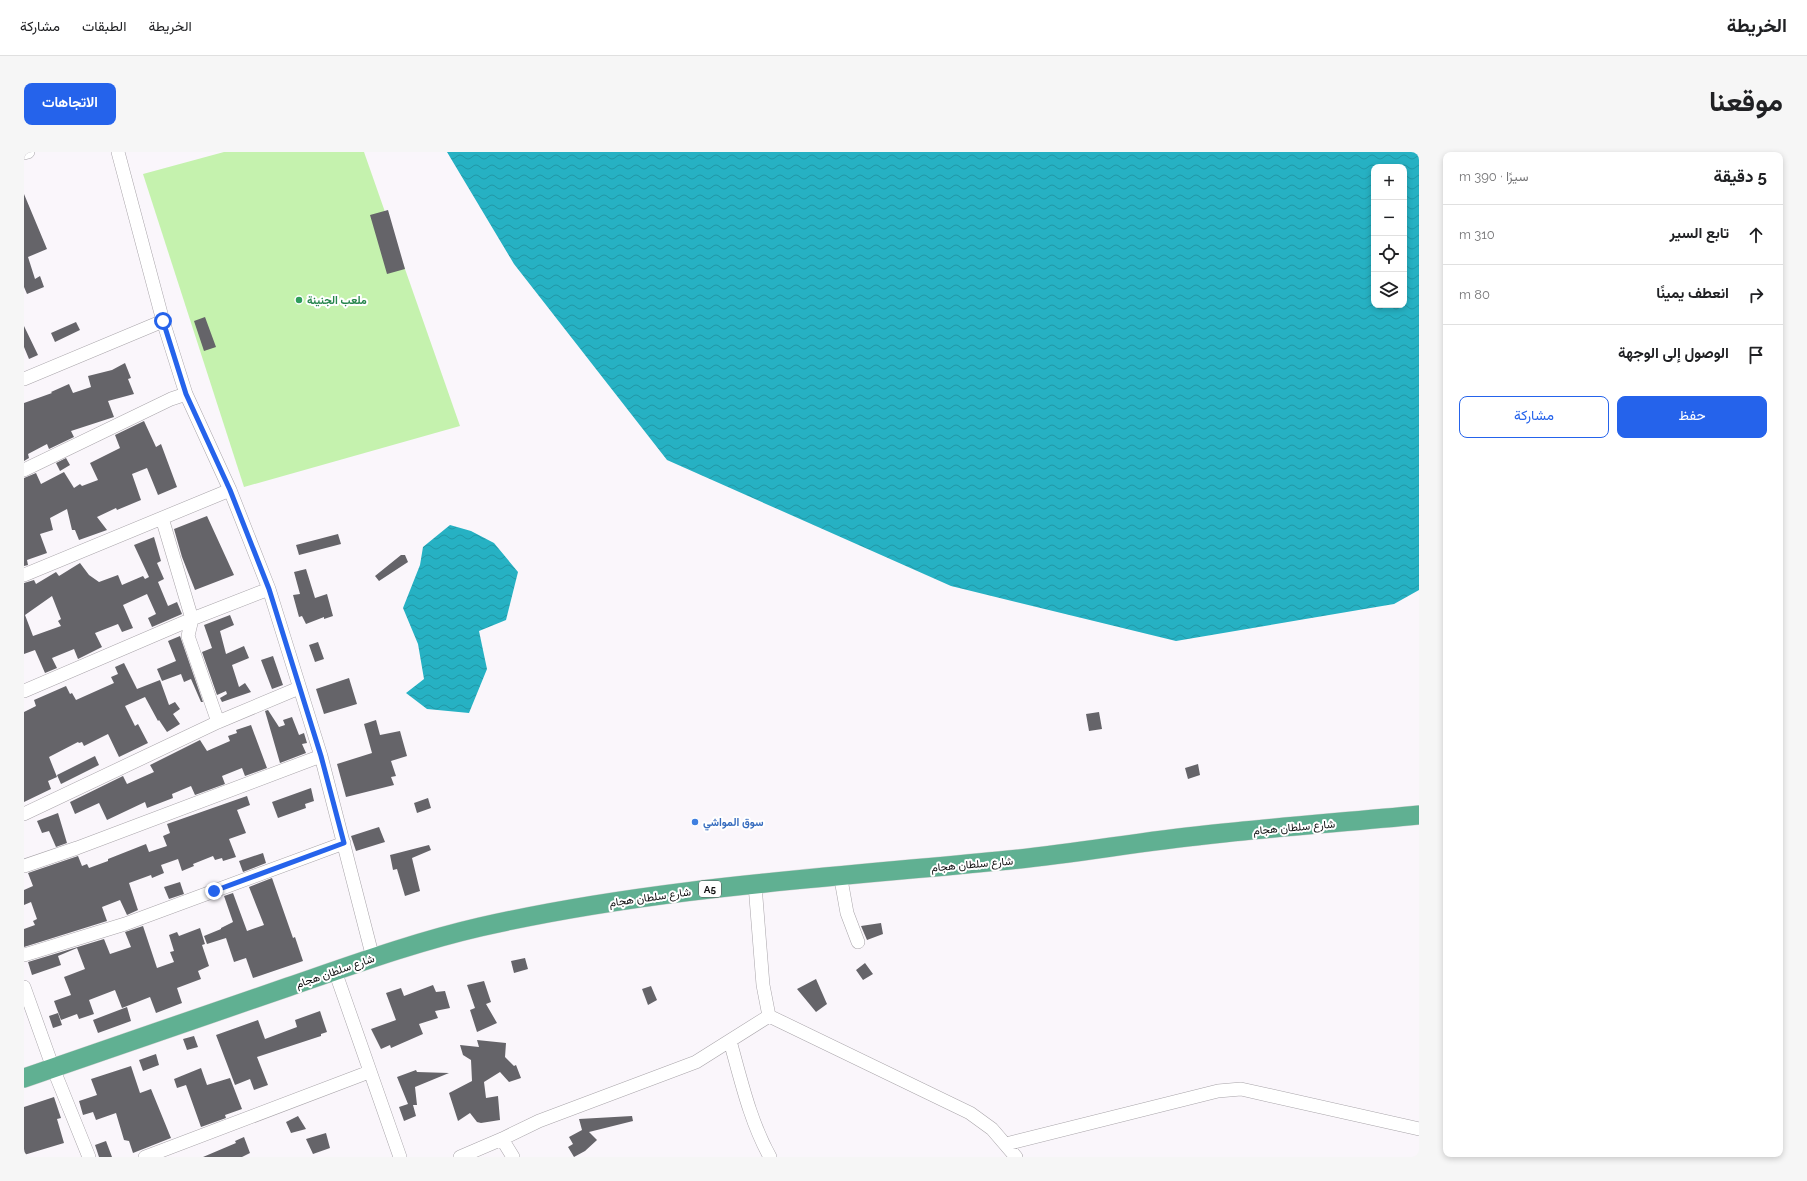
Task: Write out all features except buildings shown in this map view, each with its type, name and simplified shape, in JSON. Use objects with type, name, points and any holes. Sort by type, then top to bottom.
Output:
[{"type":"highway","name":"شارع سلطان هجام","points":[[24,1078],[335,970],[432,939],[482,927],[584,907],[699,889],[755,885],[840,874],[1032,858],[1206,835],[1419,815]]},
{"type":"street","points":[[24,154],[28,152]]},
{"type":"street","points":[[118,152],[163,321],[186,394],[230,490],[269,589],[321,756],[373,958]]},
{"type":"street","points":[[24,379],[163,321]]},
{"type":"street","points":[[24,470],[171,399],[186,394]]},
{"type":"street","points":[[24,575],[230,490]]},
{"type":"street","points":[[162,518],[192,619],[188,636],[218,722]]},
{"type":"street","points":[[24,691],[192,619],[269,589]]},
{"type":"street","points":[[24,814],[218,722],[299,688]]},
{"type":"street","points":[[24,866],[77,848],[321,756]]},
{"type":"street","points":[[24,955],[125,924],[344,843]]},
{"type":"street","points":[[840,874],[847,913],[858,942]]},
{"type":"street","points":[[755,885],[762,985],[769,1016]]},
{"type":"street","points":[[335,970],[400,1157]]},
{"type":"street","points":[[24,987],[53,1068],[89,1157]]},
{"type":"street","points":[[460,1157],[502,1140],[539,1121],[696,1062],[769,1016]]},
{"type":"street","points":[[769,1016],[970,1113],[992,1129],[1016,1157]]},
{"type":"street","points":[[730,1041],[751,1116],[760,1139],[770,1157]]},
{"type":"street","points":[[145,1157],[370,1072]]},
{"type":"street","points":[[1006,1144],[1218,1091],[1241,1089],[1419,1129]]},
{"type":"street","points":[[502,1140],[513,1157]]},
{"type":"green space","name":"ملعب الجنينة","points":[[224,152],[364,152],[460,426],[244,487],[143,174]]},
{"type":"water","points":[[447,152],[1419,152],[1419,590],[1394,604],[1176,641],[951,586],[667,460],[514,264]]},
{"type":"water","points":[[450,525],[471,531],[494,543],[518,572],[506,620],[479,631],[487,669],[469,713],[427,709],[406,693],[424,679],[418,644],[403,608],[420,565],[423,547]]},
{"type":"place","name":"ملعب الجنينة","points":[[299,300]]},
{"type":"place","name":"سوق المواشي","points":[[695,822]]},
{"type":"route","points":[[163,321],[186,394],[230,490],[251,540],[269,589],[321,756],[344,843],[214,891]]}]
